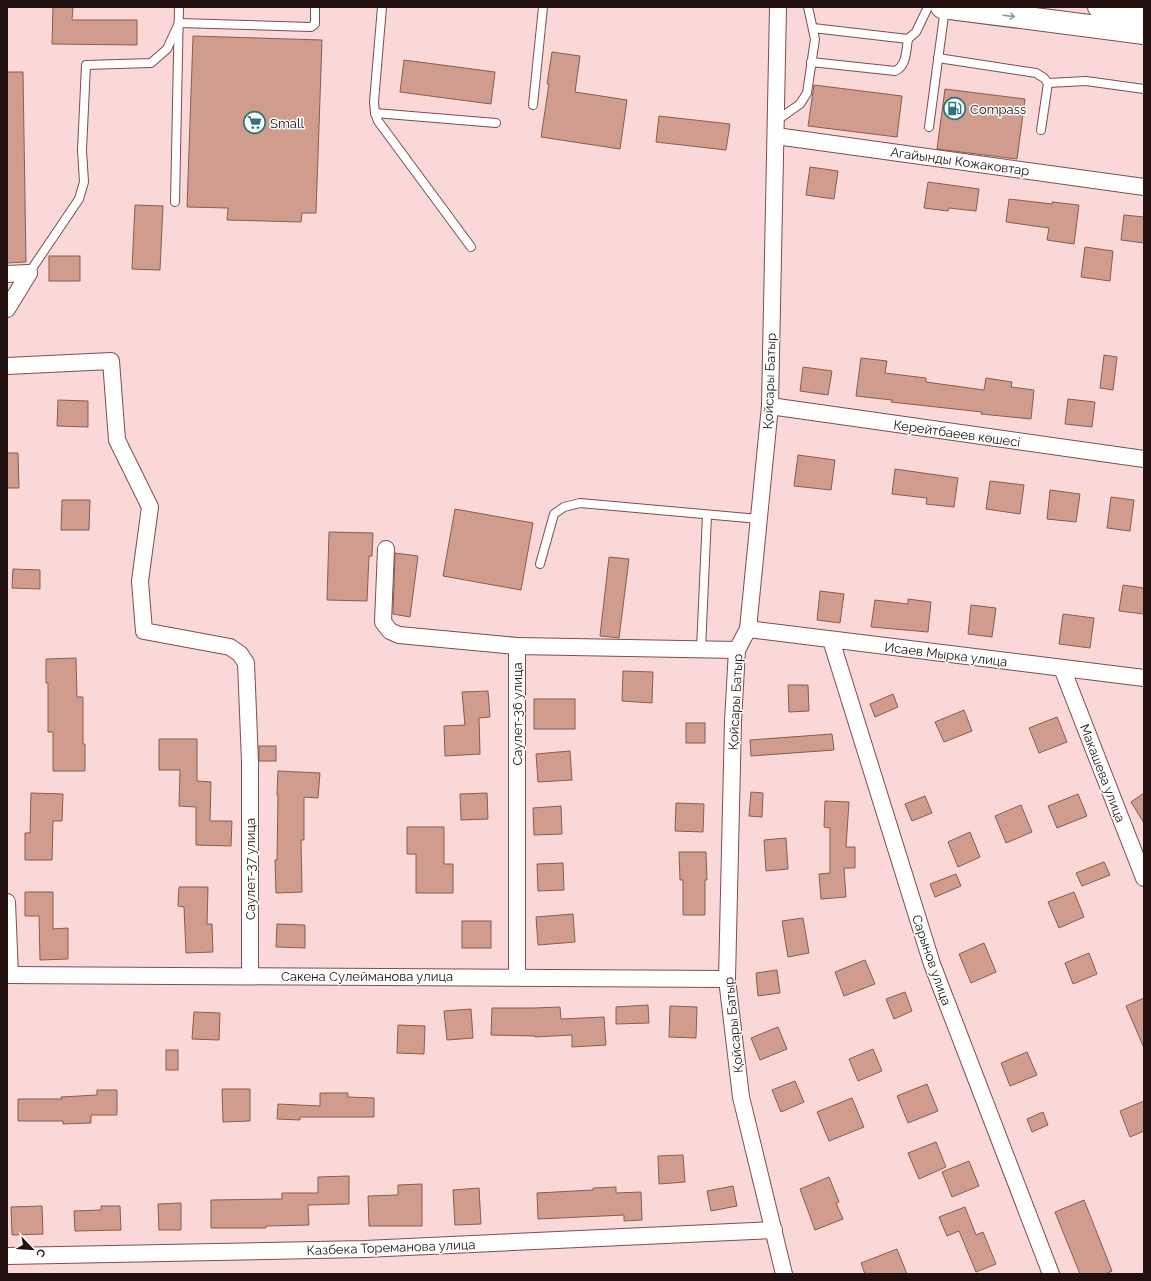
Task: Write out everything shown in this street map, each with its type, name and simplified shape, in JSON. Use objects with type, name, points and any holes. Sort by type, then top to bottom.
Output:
[{"type":"main road","points":[[942,7],[1144,33]]},
{"type":"main road","points":[[1099,7],[1144,13]]},
{"type":"street","name":"Қойсары Батыр","points":[[778,7],[770,406],[748,629],[737,650],[733,721],[727,979],[741,1097],[784,1274]]},
{"type":"street","name":"Агайынды Кожаковтар","points":[[776,128],[1144,187]]},
{"type":"street","points":[[7,274],[29,273]]},
{"type":"street","points":[[7,309],[29,273]]},
{"type":"street","name":"Саулет-37 улица","points":[[7,366],[111,361],[117,440],[150,507],[140,582],[144,631],[230,648],[240,654],[246,663],[250,762],[250,976]]},
{"type":"street","name":"Керейтбаеев көшесі","points":[[770,406],[1144,459]]},
{"type":"street","points":[[386,549],[383,622],[390,631],[399,635],[517,646]]},
{"type":"street","name":"Исаев Мырка улица","points":[[748,629],[1144,678]]},
{"type":"street","name":"Сарынов улица","points":[[831,640],[932,964],[1051,1274]]},
{"type":"street","name":"Саулет-36 улица","points":[[517,977],[517,646],[737,650]]},
{"type":"street","name":"Макашева улица","points":[[1062,668],[1144,878]]},
{"type":"street","points":[[7,902],[8,975]]},
{"type":"street","name":"Сакена Сулейманова улица","points":[[8,975],[727,979]]},
{"type":"street","name":"Казбека Тореманова улица","points":[[7,1256],[365,1249],[774,1230]]},
{"type":"lane","points":[[175,202],[179,7]]},
{"type":"lane","points":[[179,23],[311,27],[315,24],[315,7]]},
{"type":"lane","points":[[382,7],[374,102],[375,113],[378,121],[471,247]]},
{"type":"lane","points":[[533,105],[543,7]]},
{"type":"lane","points":[[776,128],[800,104],[807,93],[815,39],[808,7]]},
{"type":"lane","points":[[811,62],[896,71],[901,69],[908,39],[916,32],[928,7]]},
{"type":"lane","points":[[929,127],[945,7]]},
{"type":"lane","points":[[29,273],[79,199],[84,182],[82,150],[86,65],[151,63],[167,49],[179,23]]},
{"type":"lane","points":[[813,28],[908,39]]},
{"type":"lane","points":[[938,58],[1036,72],[1048,83],[1041,130]]},
{"type":"lane","points":[[1048,83],[1086,81],[1144,89]]},
{"type":"lane","points":[[375,113],[496,123]]},
{"type":"lane","points":[[540,564],[554,514],[564,507],[580,503],[758,520]]},
{"type":"lane","points":[[701,649],[707,515]]},
{"type":"building","points":[[53,7],[73,7],[72,20],[137,20],[137,45],[52,44]]},
{"type":"building","name":"Small","points":[[193,36],[322,40],[316,213],[302,213],[301,222],[227,220],[228,208],[187,207]]},
{"type":"building","points":[[552,52],[580,56],[575,92],[627,100],[620,149],[541,137]]},
{"type":"building","points":[[404,60],[495,72],[491,104],[400,92]]},
{"type":"building","points":[[7,72],[23,72],[26,262],[7,263]]},
{"type":"building","points":[[814,85],[902,96],[897,137],[808,126]]},
{"type":"building","points":[[945,89],[1025,99],[1017,159],[937,149]]},
{"type":"building","points":[[659,116],[730,124],[726,150],[656,142]]},
{"type":"building","points":[[810,167],[838,171],[834,199],[806,195]]},
{"type":"building","points":[[928,182],[979,189],[976,211],[949,208],[948,211],[924,208]]},
{"type":"building","points":[[1009,199],[1052,204],[1052,202],[1079,205],[1074,244],[1047,240],[1049,228],[1006,222]]},
{"type":"building","points":[[135,205],[163,206],[160,270],[132,269]]},
{"type":"building","points":[[1124,215],[1144,217],[1144,243],[1121,240]]},
{"type":"building","points":[[1085,247],[1113,251],[1110,281],[1081,277]]},
{"type":"building","points":[[49,256],[80,256],[80,281],[49,281]]},
{"type":"building","points":[[1104,355],[1117,357],[1113,390],[1100,388]]},
{"type":"building","points":[[861,358],[887,361],[885,373],[926,378],[926,382],[984,390],[986,378],[1012,382],[1011,387],[1034,390],[1031,419],[981,414],[982,412],[891,402],[892,400],[856,396]]},
{"type":"building","points":[[803,367],[832,371],[828,395],[800,391]]},
{"type":"building","points":[[1068,399],[1095,402],[1092,427],[1065,424]]},
{"type":"building","points":[[58,400],[88,401],[88,427],[57,426]]},
{"type":"building","points":[[7,453],[18,453],[19,488],[7,488]]},
{"type":"building","points":[[798,455],[835,460],[831,490],[794,486]]},
{"type":"building","points":[[895,469],[958,478],[954,507],[926,504],[927,498],[892,494]]},
{"type":"building","points":[[990,481],[1024,485],[1020,514],[986,509]]},
{"type":"building","points":[[1050,490],[1080,494],[1076,522],[1047,519]]},
{"type":"building","points":[[1111,497],[1134,500],[1130,531],[1107,528]]},
{"type":"building","points":[[62,500],[90,500],[89,530],[61,530]]},
{"type":"building","points":[[455,509],[533,523],[521,590],[443,576]]},
{"type":"building","points":[[329,532],[373,533],[372,556],[369,556],[367,601],[327,600]]},
{"type":"building","points":[[395,553],[418,556],[410,617],[393,614]]},
{"type":"building","points":[[609,557],[629,559],[619,638],[600,636]]},
{"type":"building","points":[[13,569],[40,570],[40,589],[12,588]]},
{"type":"building","points":[[1123,585],[1144,588],[1144,614],[1119,611]]},
{"type":"building","points":[[820,591],[844,594],[840,623],[817,620]]},
{"type":"building","points":[[908,599],[931,602],[928,632],[871,627],[875,600],[908,604]]},
{"type":"building","points":[[971,605],[996,608],[992,637],[968,634]]},
{"type":"building","points":[[1063,614],[1094,618],[1090,648],[1059,644]]},
{"type":"building","points":[[76,658],[77,697],[83,697],[83,744],[85,744],[85,771],[53,771],[53,732],[48,732],[48,683],[46,683],[46,659]]},
{"type":"building","points":[[623,671],[653,672],[652,703],[622,701]]},
{"type":"building","points":[[788,685],[808,685],[809,711],[789,712]]},
{"type":"building","points":[[488,691],[490,717],[479,718],[480,754],[445,756],[444,726],[465,725],[462,692]]},
{"type":"building","points":[[893,694],[898,707],[875,717],[870,704]]},
{"type":"building","points":[[534,699],[575,699],[575,729],[534,729]]},
{"type":"building","points":[[964,710],[972,731],[944,742],[935,722]]},
{"type":"building","points":[[1057,717],[1067,742],[1039,753],[1029,728]]},
{"type":"building","points":[[686,723],[705,723],[705,743],[686,743]]},
{"type":"building","points":[[832,734],[834,750],[751,756],[750,740]]},
{"type":"building","points":[[159,739],[197,739],[197,781],[211,782],[210,821],[232,821],[231,846],[196,845],[196,807],[179,806],[180,770],[159,770]]},
{"type":"building","points":[[259,746],[276,746],[276,761],[259,761]]},
{"type":"building","points":[[570,751],[572,780],[538,782],[536,754]]},
{"type":"building","points":[[278,771],[320,773],[318,798],[304,797],[304,840],[301,840],[302,892],[276,893],[275,860],[277,860]]},
{"type":"building","points":[[751,792],[763,793],[762,817],[749,816]]},
{"type":"building","points":[[31,793],[63,794],[62,821],[53,821],[52,860],[25,860],[25,833],[30,833]]},
{"type":"building","points":[[487,793],[488,819],[461,820],[460,794]]},
{"type":"building","points":[[1144,793],[1144,823],[1131,802]]},
{"type":"building","points":[[1078,794],[1087,816],[1057,828],[1048,806]]},
{"type":"building","points":[[925,796],[932,813],[912,821],[905,804]]},
{"type":"building","points":[[825,801],[849,802],[846,847],[855,847],[855,868],[844,868],[846,897],[821,899],[819,874],[830,873],[830,828],[824,827]]},
{"type":"building","points":[[676,803],[704,804],[703,832],[675,831]]},
{"type":"building","points":[[1021,805],[1032,832],[1006,843],[995,816]]},
{"type":"building","points":[[561,806],[562,834],[534,835],[533,808]]},
{"type":"building","points":[[407,827],[444,827],[444,864],[453,864],[453,893],[416,893],[416,854],[407,854]]},
{"type":"building","points":[[970,832],[980,857],[958,867],[948,842]]},
{"type":"building","points":[[786,838],[788,869],[766,871],[764,840]]},
{"type":"building","points":[[679,852],[706,852],[707,880],[705,880],[705,915],[683,915],[683,880],[680,880]]},
{"type":"building","points":[[1104,862],[1110,875],[1082,886],[1076,873]]},
{"type":"building","points":[[563,863],[564,890],[538,891],[537,864]]},
{"type":"building","points":[[956,874],[961,886],[935,897],[930,884]]},
{"type":"building","points":[[179,887],[208,887],[207,924],[212,924],[213,952],[186,953],[184,907],[178,906]]},
{"type":"building","points":[[25,892],[53,892],[53,929],[68,928],[68,959],[40,960],[39,916],[25,916]]},
{"type":"building","points":[[1074,892],[1084,917],[1059,928],[1048,902]]},
{"type":"building","points":[[573,914],[575,942],[538,945],[536,917]]},
{"type":"building","points":[[803,918],[809,953],[788,957],[782,921]]},
{"type":"building","points":[[462,921],[491,921],[491,948],[462,948]]},
{"type":"building","points":[[277,924],[305,925],[305,948],[276,947]]},
{"type":"building","points":[[984,943],[996,972],[971,983],[959,954]]},
{"type":"building","points":[[1089,953],[1097,974],[1073,984],[1065,963]]},
{"type":"building","points":[[865,960],[875,984],[844,996],[835,972]]},
{"type":"building","points":[[777,970],[780,993],[758,996],[756,973]]},
{"type":"building","points":[[905,992],[912,1011],[894,1019],[886,999]]},
{"type":"building","points":[[1144,998],[1144,1048],[1126,1006]]},
{"type":"building","points":[[648,1005],[649,1023],[616,1024],[616,1007]]},
{"type":"building","points":[[670,1006],[697,1007],[696,1038],[669,1037]]},
{"type":"building","points":[[560,1007],[561,1019],[604,1017],[606,1045],[572,1047],[572,1035],[535,1037],[491,1035],[492,1008]]},
{"type":"building","points":[[471,1009],[473,1038],[447,1040],[444,1011]]},
{"type":"building","points":[[194,1012],[220,1013],[219,1040],[192,1039]]},
{"type":"building","points":[[398,1025],[425,1026],[424,1054],[397,1053]]},
{"type":"building","points":[[778,1027],[787,1049],[760,1060],[751,1038]]},
{"type":"building","points":[[873,1049],[882,1071],[858,1081],[849,1059]]},
{"type":"building","points":[[166,1050],[178,1050],[178,1070],[166,1070]]},
{"type":"building","points":[[1027,1052],[1037,1075],[1010,1086],[1001,1063]]},
{"type":"building","points":[[795,1081],[804,1102],[781,1112],[772,1090]]},
{"type":"building","points":[[927,1084],[938,1111],[908,1123],[897,1096]]},
{"type":"building","points":[[222,1089],[250,1089],[250,1121],[223,1122]]},
{"type":"building","points":[[97,1090],[117,1090],[117,1115],[91,1115],[91,1123],[63,1124],[63,1121],[18,1121],[18,1099],[62,1099],[61,1097],[97,1095]]},
{"type":"building","points":[[320,1093],[348,1093],[348,1097],[374,1098],[374,1117],[300,1117],[300,1120],[277,1119],[278,1104],[320,1106]]},
{"type":"building","points":[[852,1098],[864,1127],[829,1141],[817,1112]]},
{"type":"building","points":[[1144,1101],[1144,1131],[1130,1137],[1120,1111]]},
{"type":"building","points":[[1043,1112],[1048,1125],[1032,1132],[1027,1119]]},
{"type":"building","points":[[936,1142],[946,1167],[919,1179],[908,1153]]},
{"type":"building","points":[[683,1155],[685,1182],[659,1184],[658,1156]]},
{"type":"building","points":[[969,1161],[979,1186],[952,1197],[942,1172]]},
{"type":"building","points":[[349,1176],[349,1204],[308,1205],[309,1225],[266,1226],[266,1228],[211,1228],[211,1200],[282,1199],[282,1193],[318,1193],[318,1177]]},
{"type":"building","points":[[829,1177],[839,1202],[836,1203],[843,1219],[815,1230],[800,1189]]},
{"type":"building","points":[[422,1184],[422,1226],[369,1226],[368,1196],[398,1195],[398,1185]]},
{"type":"building","points":[[733,1186],[737,1206],[711,1211],[707,1191]]},
{"type":"building","points":[[616,1187],[616,1193],[641,1192],[642,1220],[624,1221],[624,1215],[538,1219],[537,1193],[593,1190],[593,1188]]},
{"type":"building","points":[[479,1188],[481,1224],[455,1225],[453,1190]]},
{"type":"building","points":[[1084,1200],[1112,1271],[1105,1274],[1080,1274],[1055,1212]]},
{"type":"building","points":[[181,1203],[181,1230],[159,1230],[158,1204]]},
{"type":"building","points":[[42,1206],[43,1234],[12,1235],[11,1207]]},
{"type":"building","points":[[101,1206],[120,1206],[121,1230],[75,1231],[74,1211],[101,1210]]},
{"type":"building","points":[[965,1207],[976,1235],[983,1232],[996,1264],[976,1272],[959,1231],[947,1236],[939,1217]]},
{"type":"building","points":[[897,1249],[907,1274],[865,1274],[861,1263]]},
{"type":"place","name":"Compass","points":[[954,109]]},
{"type":"place","name":"Small","points":[[254,123]]}]
